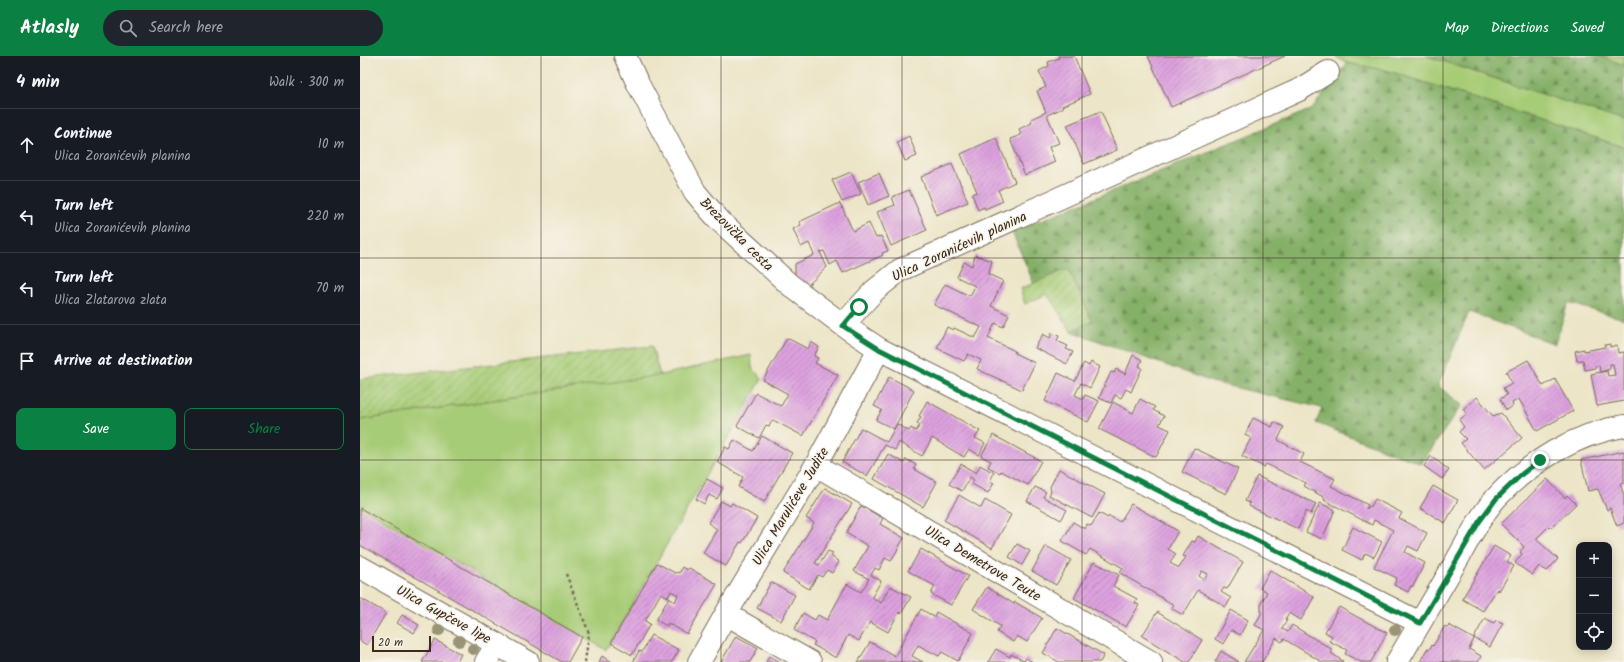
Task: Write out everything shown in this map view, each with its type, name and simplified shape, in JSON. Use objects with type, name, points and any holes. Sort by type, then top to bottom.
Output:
[{"type":"street","name":"Brezovička cesta","points":[[625,56],[686,175],[705,204],[720,221],[790,285],[843,326]]},
{"type":"street","name":"Ulica Zoranićevih planina","points":[[843,326],[874,291],[900,270],[1299,90],[1328,72]]},
{"type":"street","points":[[843,326],[879,349],[1420,623]]},
{"type":"street","name":"Ulica Marulićeve Judite","points":[[699,662],[726,614],[816,465],[879,349]]},
{"type":"street","points":[[1397,662],[1479,522],[1496,499],[1522,474],[1540,460],[1591,434],[1624,426]]},
{"type":"street","name":"Ulica Demetrove Teute","points":[[816,465],[1151,662]]},
{"type":"street","name":"Ulica Gupčeve lipe","points":[[360,567],[491,653],[528,662]]},
{"type":"street","points":[[726,614],[810,662]]},
{"type":"path","points":[[566,574],[589,633],[585,662]]},
{"type":"green space","points":[[1427,56],[1624,121],[1624,147],[1386,70],[1347,63],[1336,57]]},
{"type":"green space","points":[[1427,56],[1599,56],[1624,65],[1624,121]]},
{"type":"green space","points":[[1599,56],[1624,56],[1624,65]]},
{"type":"green space","points":[[1347,63],[1386,70],[1624,147],[1624,319],[1568,303],[1555,344],[1469,312],[1438,386],[1462,405],[1421,464],[1316,423],[1322,408],[1212,382],[1071,331],[1092,321],[1068,269],[1034,284],[1012,232],[1312,109]]},
{"type":"green space","points":[[1068,269],[1092,321],[1071,331],[1047,294],[1025,304],[1020,289]]},
{"type":"green space","points":[[652,346],[660,375],[360,420],[360,379]]},
{"type":"green space","points":[[751,355],[752,368],[762,379],[606,650],[360,506],[360,420],[660,375]]},
{"type":"building","points":[[1058,56],[1074,56],[1090,94],[1062,106],[1063,108],[1047,115],[1059,143],[1049,147],[1055,162],[1025,175],[1010,139],[1021,135],[1019,129],[1032,123],[1031,119],[1046,112],[1037,91],[1046,87],[1039,71],[1049,66],[1048,62],[1059,58]]},
{"type":"building","points":[[1148,56],[1285,56],[1171,107]]},
{"type":"building","points":[[1101,111],[1117,150],[1084,164],[1067,125]]},
{"type":"building","points":[[909,136],[917,156],[905,161],[897,142]]},
{"type":"building","points":[[996,138],[1015,182],[998,190],[1003,201],[985,209],[984,207],[978,210],[972,194],[977,192],[961,154]]},
{"type":"building","points":[[952,164],[968,202],[936,215],[921,177]]},
{"type":"building","points":[[851,172],[861,194],[842,202],[832,180]]},
{"type":"building","points":[[879,173],[889,196],[868,205],[858,182]]},
{"type":"building","points":[[909,190],[927,230],[891,246],[877,212],[895,205],[892,197]]},
{"type":"building","points":[[840,203],[853,231],[869,223],[876,238],[881,236],[888,251],[882,253],[883,255],[843,273],[837,261],[830,265],[824,251],[820,252],[827,267],[807,286],[795,276],[795,264],[814,255],[809,243],[801,247],[793,229],[801,225],[799,222]]},
{"type":"building","points":[[975,255],[992,261],[988,274],[1003,281],[991,306],[1009,315],[1003,327],[995,323],[988,338],[1015,351],[1014,353],[1035,363],[1022,390],[977,369],[981,360],[968,354],[964,361],[937,348],[947,327],[953,330],[954,328],[975,338],[981,327],[934,305],[945,284],[970,296],[975,286],[957,277],[964,262],[972,266]]},
{"type":"building","points":[[1052,333],[1059,336],[1057,341],[1068,346],[1066,349],[1073,352],[1067,364],[1035,348],[1043,334],[1050,338]]},
{"type":"building","points":[[787,338],[808,349],[811,342],[819,347],[814,356],[818,358],[815,363],[838,375],[803,436],[773,420],[769,426],[766,425],[759,438],[737,426],[756,393],[781,406],[788,394],[763,380]]},
{"type":"building","points":[[1610,344],[1610,347],[1617,345],[1618,353],[1624,352],[1624,401],[1597,406],[1591,374],[1607,371],[1608,376],[1615,375],[1613,364],[1610,364],[1610,369],[1600,372],[1599,365],[1595,366],[1595,368],[1585,370],[1583,360],[1577,361],[1575,351],[1605,347],[1605,345]]},
{"type":"building","points":[[1133,355],[1142,360],[1139,366],[1142,368],[1131,392],[1126,389],[1121,398],[1115,395],[1111,403],[1099,398],[1111,372],[1114,373],[1116,369],[1125,374]]},
{"type":"building","points":[[1528,360],[1543,386],[1555,379],[1573,411],[1537,431],[1519,399],[1512,403],[1513,406],[1506,410],[1500,399],[1507,395],[1503,388],[1512,383],[1506,372]]},
{"type":"building","points":[[1091,362],[1100,367],[1090,388],[1081,383],[1075,395],[1083,399],[1085,395],[1099,401],[1088,422],[1045,401],[1058,373],[1075,381],[1084,363],[1089,366]]},
{"type":"building","points":[[889,377],[914,390],[894,429],[876,420],[882,410],[874,406]]},
{"type":"building","points":[[1477,397],[1493,416],[1501,413],[1522,438],[1484,470],[1461,443],[1466,439],[1459,432],[1464,427],[1459,420],[1467,414],[1463,409]]},
{"type":"building","points":[[1140,399],[1155,407],[1153,410],[1164,416],[1159,425],[1170,430],[1156,457],[1099,429],[1113,402],[1133,413]]},
{"type":"building","points":[[927,401],[980,431],[975,438],[985,443],[979,455],[969,449],[964,457],[932,438],[922,456],[899,442],[895,450],[885,445],[867,476],[842,462],[861,428],[887,442],[897,424],[909,431],[911,428],[916,431],[920,425],[917,423],[921,417],[919,416]]},
{"type":"building","points":[[1253,418],[1272,427],[1274,422],[1284,427],[1278,440],[1304,454],[1300,462],[1335,479],[1331,486],[1368,505],[1366,509],[1372,505],[1375,499],[1402,513],[1399,518],[1427,533],[1418,551],[1408,546],[1405,552],[1425,563],[1413,586],[1411,586],[1408,592],[1394,585],[1397,578],[1374,567],[1393,530],[1374,520],[1372,525],[1324,500],[1325,498],[1304,486],[1306,483],[1266,464],[1264,467],[1242,456],[1251,438],[1245,435]]},
{"type":"building","points":[[993,435],[1041,461],[1028,485],[1001,471],[1000,473],[988,467],[991,461],[981,456]]},
{"type":"building","points":[[762,436],[792,453],[764,502],[738,487],[743,477],[717,462],[725,447],[729,449],[734,440],[753,451]]},
{"type":"building","points":[[1194,448],[1238,469],[1226,494],[1182,472]]},
{"type":"building","points":[[1624,451],[1624,483],[1620,484],[1624,495],[1624,523],[1617,526],[1610,508],[1607,510],[1598,489],[1588,491],[1581,460]]},
{"type":"building","points":[[888,454],[904,463],[906,459],[916,465],[914,469],[937,482],[923,507],[874,479]]},
{"type":"building","points":[[1431,456],[1449,470],[1442,479],[1424,466]]},
{"type":"building","points":[[961,464],[976,473],[980,465],[994,473],[990,481],[994,483],[988,493],[972,484],[974,480],[970,477],[962,491],[949,484]]},
{"type":"building","points":[[1059,469],[1105,494],[1092,518],[1049,495],[1051,491],[1050,487]]},
{"type":"building","points":[[1257,476],[1316,504],[1311,514],[1306,511],[1298,529],[1249,506],[1250,503],[1245,501]]},
{"type":"building","points":[[707,479],[723,488],[717,499],[709,495],[704,504],[696,499]]},
{"type":"building","points":[[1547,479],[1565,498],[1567,495],[1576,504],[1551,528],[1549,526],[1536,539],[1558,559],[1547,571],[1539,566],[1532,575],[1515,563],[1522,554],[1520,552],[1524,547],[1501,524]]},
{"type":"building","points":[[1433,486],[1458,500],[1445,523],[1420,508]]},
{"type":"building","points":[[1035,487],[1046,492],[1043,497],[1067,510],[1061,520],[1027,501]]},
{"type":"building","points":[[825,488],[852,504],[815,563],[819,565],[828,551],[833,553],[831,556],[839,562],[832,573],[827,570],[822,577],[818,575],[809,589],[783,573],[814,523],[806,518]]},
{"type":"building","points":[[959,495],[981,508],[985,500],[1011,515],[992,548],[944,520]]},
{"type":"building","points":[[721,501],[730,506],[732,503],[757,518],[742,543],[740,542],[726,566],[703,553],[717,529],[708,523]]},
{"type":"building","points":[[1320,503],[1335,510],[1322,539],[1306,532]]},
{"type":"building","points":[[1131,504],[1178,531],[1168,549],[1176,554],[1170,563],[1179,568],[1186,557],[1183,556],[1192,541],[1195,542],[1198,536],[1243,562],[1227,589],[1224,588],[1221,592],[1231,598],[1226,607],[1198,590],[1183,615],[1171,608],[1174,605],[1120,573],[1123,568],[1090,549],[1086,555],[1062,541],[1073,522],[1085,529],[1087,524],[1091,526],[1099,513],[1120,522]],"holes":[[[1202,571],[1208,574],[1204,580],[1199,576]]]},
{"type":"building","points":[[861,506],[883,518],[880,524],[904,538],[891,561],[885,558],[879,570],[875,568],[871,575],[881,581],[872,597],[881,603],[890,586],[911,597],[901,614],[899,612],[888,632],[870,622],[859,641],[848,635],[836,658],[813,645],[815,642],[794,630],[803,613],[815,620],[818,615],[827,620],[847,584],[861,592],[869,579],[854,571],[868,546],[846,533]]},
{"type":"building","points":[[360,508],[582,637],[568,662],[562,662],[360,545]]},
{"type":"building","points":[[1353,527],[1382,542],[1374,557],[1365,553],[1362,560],[1342,550]]},
{"type":"building","points":[[1017,544],[1030,551],[1022,565],[1009,557]]},
{"type":"building","points":[[1046,546],[1071,560],[1056,585],[1032,571]]},
{"type":"building","points":[[1494,546],[1511,556],[1507,562],[1514,566],[1499,591],[1497,589],[1483,611],[1462,599]]},
{"type":"building","points":[[921,549],[968,576],[951,605],[931,594],[935,586],[908,571]]},
{"type":"building","points":[[1094,562],[1119,575],[1113,586],[1137,599],[1135,603],[1139,605],[1126,627],[1074,598]]},
{"type":"building","points":[[657,563],[675,573],[680,572],[682,567],[687,570],[689,568],[717,584],[687,634],[668,623],[667,626],[656,620],[669,598],[675,602],[678,595],[671,591],[668,597],[661,593],[645,621],[650,624],[632,655],[611,643]]},
{"type":"building","points":[[1270,570],[1314,597],[1301,620],[1289,613],[1285,619],[1287,620],[1282,629],[1288,632],[1292,625],[1333,650],[1331,653],[1343,661],[1342,662],[1322,662],[1284,639],[1282,642],[1276,638],[1262,662],[1244,662],[1264,630],[1255,625],[1261,614],[1261,603],[1267,592],[1260,588]]},
{"type":"building","points":[[771,582],[795,595],[781,621],[757,608]]},
{"type":"building","points":[[987,587],[1014,604],[1015,602],[1042,618],[1027,642],[1017,636],[1013,642],[997,632],[1000,626],[973,609]]},
{"type":"building","points":[[360,598],[386,613],[367,645],[360,641]]},
{"type":"building","points":[[1339,607],[1387,633],[1371,662],[1361,662],[1345,654],[1347,650],[1329,641],[1332,636],[1325,632]]},
{"type":"building","points":[[921,609],[934,617],[936,612],[973,633],[958,661],[942,652],[939,656],[918,645],[912,656],[923,662],[858,662],[870,642],[895,656]]},
{"type":"building","points":[[1231,610],[1248,620],[1240,635],[1231,630],[1223,644],[1215,639]]},
{"type":"building","points":[[1157,612],[1202,640],[1189,662],[1185,662],[1142,636]]},
{"type":"building","points":[[402,615],[419,625],[414,633],[397,623]]},
{"type":"building","points":[[1485,618],[1494,623],[1496,620],[1503,623],[1490,647],[1474,638]]},
{"type":"building","points":[[1449,625],[1474,639],[1469,649],[1481,656],[1478,662],[1420,662],[1427,649],[1429,650],[1432,645],[1433,646],[1445,626],[1448,628]]},
{"type":"building","points":[[1057,628],[1104,655],[1100,662],[1059,662],[1043,653]]},
{"type":"building","points":[[651,635],[679,650],[672,662],[633,662],[639,651],[642,652]]},
{"type":"building","points":[[736,636],[758,648],[750,662],[721,662]]},
{"type":"building","points":[[435,640],[461,654],[457,662],[422,662]]},
{"type":"building","points":[[996,649],[1010,657],[1011,654],[1024,661],[1026,658],[1033,662],[988,662]]},
{"type":"building","points":[[1221,651],[1239,662],[1215,662]]},
{"type":"building","points":[[602,656],[612,662],[599,662]]},
{"type":"building","points":[[769,656],[780,662],[766,662]]},
{"type":"route","points":[[859,307],[843,326],[879,349],[1420,623],[1479,522],[1496,499],[1522,474],[1540,460]]}]
